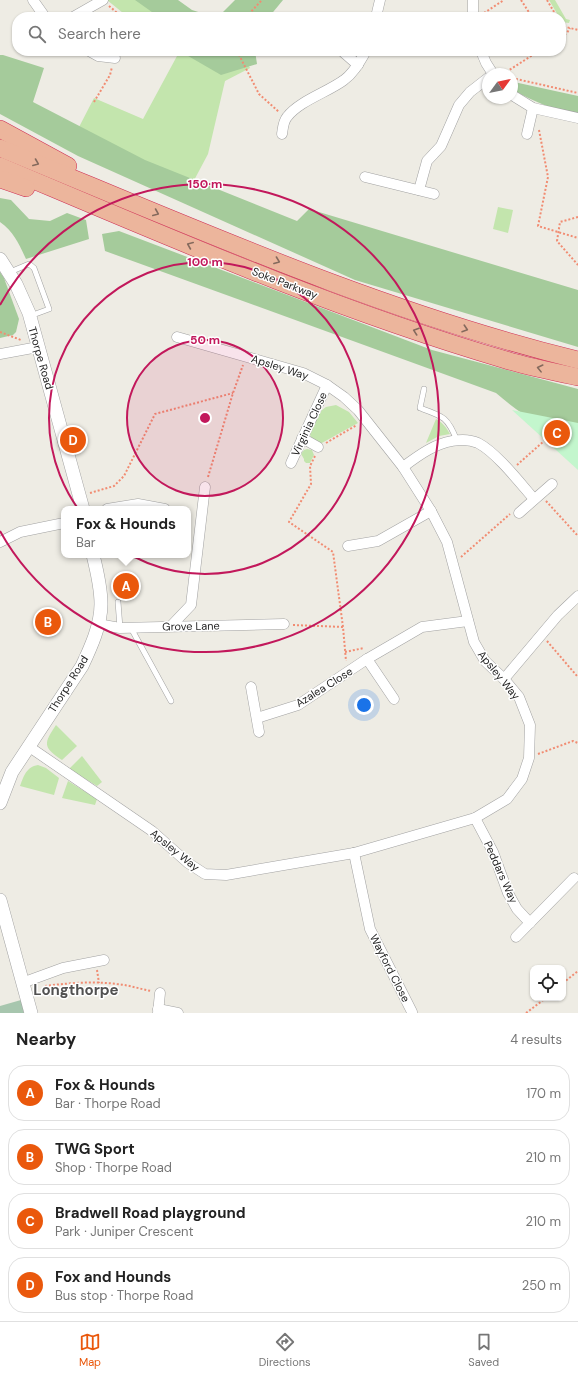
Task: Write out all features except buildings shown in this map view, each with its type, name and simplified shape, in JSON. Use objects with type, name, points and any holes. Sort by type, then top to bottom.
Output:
[{"type":"highway","points":[[0,129],[138,205]]},
{"type":"highway","name":"Soke Parkway","points":[[0,148],[210,235],[348,289],[477,333],[578,360]]},
{"type":"highway","name":"Soke Parkway","points":[[0,166],[230,262],[344,306],[500,358],[578,378]]},
{"type":"highway","points":[[0,179],[133,222]]},
{"type":"street","points":[[33,0],[41,12]]},
{"type":"street","points":[[82,12],[102,0]]},
{"type":"street","points":[[377,12],[380,0]]},
{"type":"street","points":[[473,0],[473,12]]},
{"type":"street","points":[[98,56],[115,58]]},
{"type":"street","points":[[348,56],[358,65]]},
{"type":"street","points":[[282,134],[283,124],[286,118],[302,104],[345,80],[358,65],[363,56]]},
{"type":"street","points":[[483,56],[489,68]]},
{"type":"street","points":[[419,190],[428,161],[441,146],[459,105],[470,92],[482,83]]},
{"type":"street","points":[[518,99],[533,108],[578,118]]},
{"type":"street","points":[[527,134],[533,108]]},
{"type":"street","points":[[365,177],[434,194]]},
{"type":"street","name":"Thorpe Road","points":[[0,259],[16,284],[29,316],[82,506]]},
{"type":"street","name":"Apsley Way","points":[[28,746],[152,831],[188,863],[205,874],[226,875],[354,853],[476,818],[507,799],[522,778],[529,758],[530,725],[519,697],[504,679],[485,661],[474,642],[447,542],[431,511],[403,467],[366,419],[344,397],[328,385],[303,372],[177,337]]},
{"type":"street","points":[[0,354],[38,347]]},
{"type":"street","name":"Virginia Close","points":[[291,463],[328,385]]},
{"type":"street","points":[[302,438],[318,447]]},
{"type":"street","points":[[403,467],[428,450],[450,441],[464,440],[478,443],[495,456],[537,497]]},
{"type":"street","points":[[519,513],[552,484]]},
{"type":"street","points":[[170,626],[191,605],[205,487]]},
{"type":"street","points":[[126,506],[138,504],[149,506]]},
{"type":"street","points":[[348,546],[378,541],[431,511]]},
{"type":"street","points":[[0,542],[20,532],[61,524]]},
{"type":"street","name":"Thorpe Road","points":[[0,803],[12,772],[82,666],[90,649],[98,624],[101,604],[98,575],[94,558]]},
{"type":"street","points":[[504,679],[541,634],[578,596]]},
{"type":"street","name":"Azalea Close","points":[[257,718],[298,705],[367,659],[422,627],[468,622]]},
{"type":"street","name":"Grove Lane","points":[[98,624],[120,628],[284,624]]},
{"type":"street","points":[[367,659],[394,699]]},
{"type":"street","points":[[251,687],[259,732]]},
{"type":"street","name":"Peddars Way","points":[[476,818],[493,852],[508,893],[517,909],[530,923]]},
{"type":"street","name":"Wayford Close","points":[[354,853],[370,929],[412,1012]]},
{"type":"street","points":[[516,937],[574,878]]},
{"type":"street","points":[[0,900],[31,1013]]},
{"type":"street","points":[[23,986],[63,968],[104,960]]},
{"type":"street","points":[[160,993],[158,1011],[178,1013]]},
{"type":"lane","points":[[9,273],[29,264],[34,268],[49,309],[29,316]]},
{"type":"lane","points":[[424,389],[420,408],[441,415],[452,428],[457,441]]},
{"type":"lane","points":[[118,602],[120,628]]},
{"type":"lane","points":[[131,627],[171,702]]},
{"type":"path","points":[[102,0],[116,12]]},
{"type":"path","points":[[251,12],[262,0]]},
{"type":"path","points":[[486,12],[504,0]]},
{"type":"path","points":[[522,0],[529,12]]},
{"type":"path","points":[[547,0],[554,12]]},
{"type":"path","points":[[566,27],[578,30]]},
{"type":"path","points":[[566,34],[570,28]]},
{"type":"path","points":[[240,56],[259,94],[286,118]]},
{"type":"path","points":[[512,68],[531,56]]},
{"type":"path","points":[[94,102],[110,75],[115,58]]},
{"type":"path","points":[[518,79],[578,93]]},
{"type":"path","points":[[533,108],[537,118],[548,177],[538,226],[578,238]]},
{"type":"path","points":[[578,217],[560,222],[556,241],[578,265]]},
{"type":"path","points":[[205,487],[233,393],[246,356]]},
{"type":"path","points":[[79,496],[114,486],[124,476],[154,414],[233,393]]},
{"type":"path","points":[[347,672],[333,552],[290,522],[311,484],[310,466],[318,447],[366,419]]},
{"type":"path","points":[[509,471],[544,440]]},
{"type":"path","points":[[537,497],[578,536]]},
{"type":"path","points":[[453,564],[510,514],[519,513]]},
{"type":"path","points":[[284,624],[343,628]]},
{"type":"path","points":[[541,634],[577,676],[578,675]]},
{"type":"path","points":[[529,758],[573,741],[578,743]]},
{"type":"path","points":[[566,981],[578,971]]},
{"type":"path","points":[[23,986],[90,982],[118,984],[160,993]]},
{"type":"path","points":[[526,1013],[542,1001]]},
{"type":"green space","points":[[107,0],[172,0],[194,12],[122,12]]},
{"type":"green space","points":[[135,0],[178,0],[192,10],[198,12],[152,12]]},
{"type":"green space","points":[[235,0],[283,0],[273,12],[223,12]]},
{"type":"green space","points":[[549,0],[555,0],[562,12],[556,12]]},
{"type":"green space","points":[[566,19],[570,20],[569,23],[566,23]]},
{"type":"green space","points":[[0,55],[44,68],[33,102],[145,160],[297,221],[309,209],[578,290],[578,347],[355,280],[78,156],[0,114]]},
{"type":"green space","points":[[177,56],[243,56],[250,68],[225,81],[208,154],[191,186],[78,129],[94,98],[143,119]]},
{"type":"green space","points":[[188,56],[256,56],[257,64],[221,75]]},
{"type":"green space","points":[[518,83],[578,96],[578,115],[561,111],[518,92]]},
{"type":"green space","points":[[0,198],[11,200],[29,219],[50,221],[67,213],[86,220],[89,239],[26,259],[13,234],[0,222]]},
{"type":"green space","points":[[498,207],[513,210],[508,233],[493,229]]},
{"type":"green space","points":[[119,231],[432,350],[578,389],[578,446],[525,415],[496,393],[105,251],[102,234]]},
{"type":"green space","points":[[0,272],[4,278],[19,319],[16,332],[13,335],[0,338]]},
{"type":"green space","points":[[336,405],[349,412],[358,423],[320,444],[315,442],[310,433],[318,415],[326,407]]},
{"type":"green space","points":[[512,410],[578,423],[578,470]]},
{"type":"green space","points":[[436,419],[444,425],[450,434],[439,436],[426,443]]},
{"type":"green space","points":[[307,449],[312,450],[314,455],[310,463],[306,463],[304,461],[301,454]]},
{"type":"green space","points":[[56,725],[77,746],[62,760],[51,752],[47,744],[49,736]]},
{"type":"green space","points":[[82,756],[102,782],[97,786],[69,769]]},
{"type":"green space","points":[[38,765],[46,768],[59,778],[54,795],[20,786],[24,775],[28,770]]},
{"type":"green space","points":[[68,781],[97,799],[95,805],[62,798]]},
{"type":"green space","points":[[21,1000],[24,1013],[0,1013],[0,1006]]},
{"type":"place","name":"Bradwell Road playground","points":[[557,433]]},
{"type":"place","name":"Fox and Hounds","points":[[73,440]]},
{"type":"place","name":"Fox & Hounds","points":[[126,586]]},
{"type":"place","name":"TWG Sport","points":[[48,622]]},
{"type":"district","name":"Longthorpe","points":[[76,990]]}]
